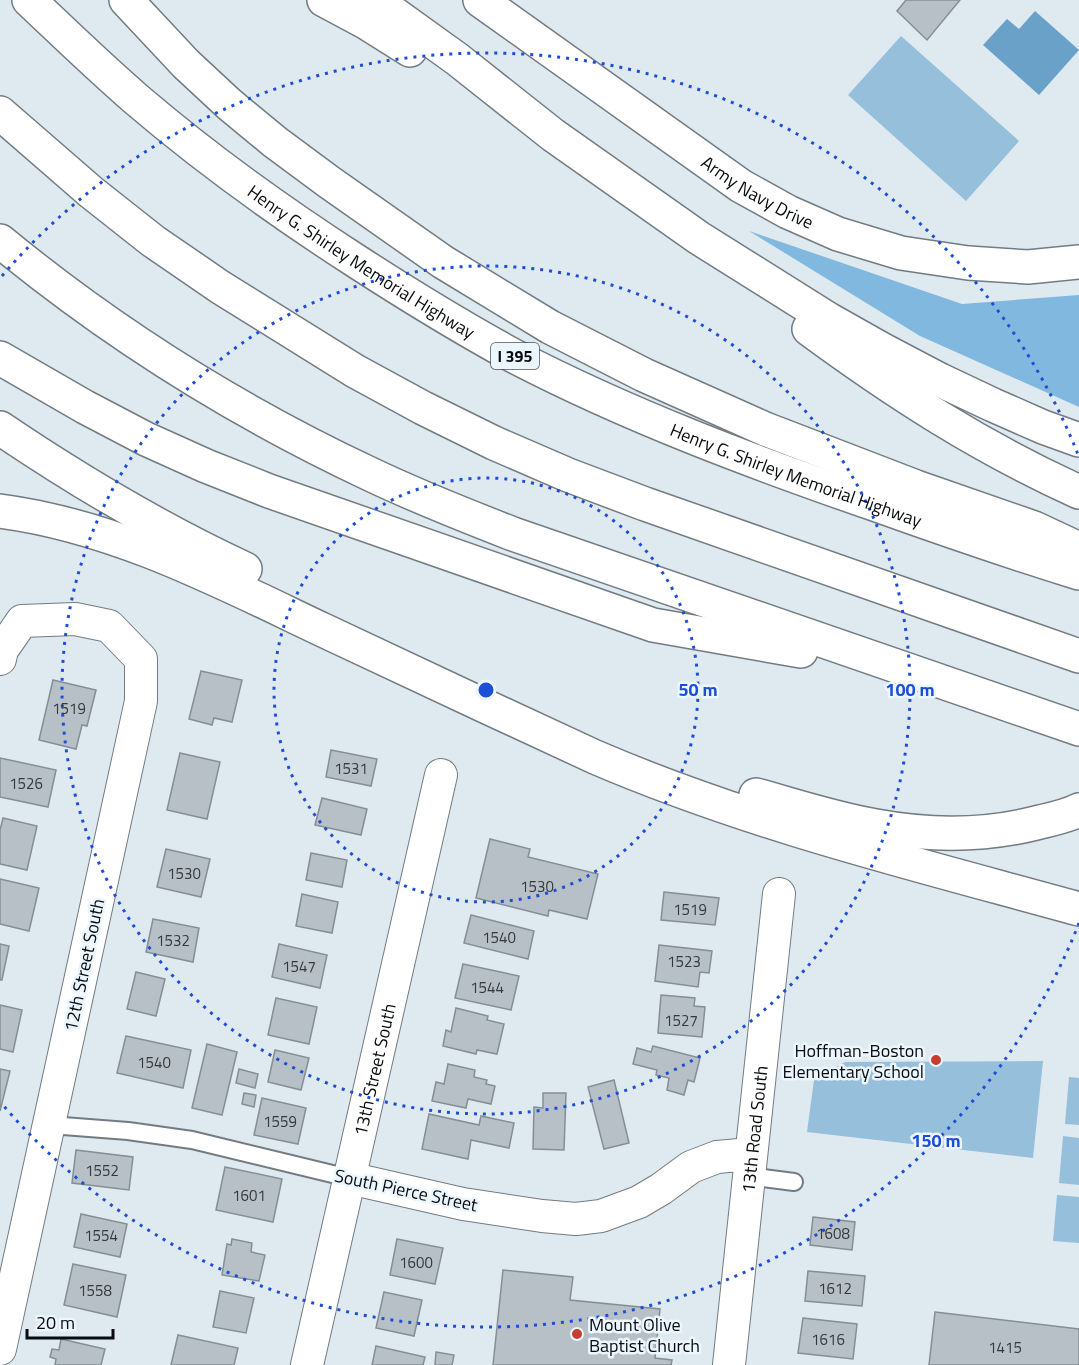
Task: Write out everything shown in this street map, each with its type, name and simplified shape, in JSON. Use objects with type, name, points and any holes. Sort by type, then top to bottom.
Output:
[{"type":"main road","name":"Henry G. Shirley Memorial Highway","points":[[28,0],[137,99],[255,192],[317,236],[384,279],[448,319],[513,355],[658,424],[730,453],[1025,557],[1079,573]]},
{"type":"main road","points":[[324,0],[367,23],[553,135]]},
{"type":"main road","points":[[375,0],[457,59],[553,135],[699,238],[828,319],[940,380],[1043,427],[1079,440]]},
{"type":"main road","name":"Army Navy Drive","points":[[480,0],[741,186],[788,212],[838,234],[901,253],[968,263],[1028,267],[1079,262]]},
{"type":"main road","points":[[136,11],[186,64],[229,104],[320,176],[444,262],[550,327],[644,375],[765,429],[916,487],[1034,528],[1079,549]]},
{"type":"main road","points":[[0,113],[91,192],[153,241],[229,293],[345,365],[423,408],[505,448],[601,488],[1079,656]]},
{"type":"main road","points":[[699,238],[782,308],[906,398],[1005,456],[1079,492]]},
{"type":"main road","points":[[0,241],[40,273],[164,361],[300,440],[369,474],[513,534],[1079,729]]},
{"type":"main road","points":[[0,358],[84,408],[206,466],[269,491],[653,625],[900,668]]},
{"type":"main road","points":[[0,428],[124,505],[183,538],[332,610],[420,675]]},
{"type":"main road","points":[[0,511],[31,515],[65,524],[149,551],[232,586],[642,777],[734,811],[1079,909]]},
{"type":"main road","points":[[642,777],[747,792],[875,826],[941,834],[1006,829],[1077,811]]},
{"type":"street","name":"12th Street South","points":[[0,659],[2,650],[22,621],[75,619],[109,626],[141,659],[141,701],[0,1350]]},
{"type":"street","name":"13th Street South","points":[[307,1365],[441,775]]},
{"type":"street","name":"13th Road South","points":[[729,1365],[779,894]]},
{"type":"street","name":"South Pierce Street","points":[[349,1178],[463,1204],[576,1219],[602,1216],[639,1202],[691,1167],[717,1157],[750,1165]]},
{"type":"lane","name":"South Pierce Street","points":[[50,1125],[128,1131],[192,1140],[349,1178]]},
{"type":"lane","points":[[750,1165],[795,1182]]},
{"type":"shaded area","points":[[1035,11],[1079,50],[1039,95],[983,45],[1007,19],[1019,29]]},
{"type":"shaded area","points":[[901,36],[1019,141],[966,201],[848,95]]},
{"type":"shaded area","points":[[749,231],[962,304],[1079,295],[1079,407],[920,336]]},
{"type":"shaded area","points":[[1043,1061],[1033,1158],[807,1132],[814,1080],[845,1062]]},
{"type":"shaded area","points":[[1069,1077],[1079,1078],[1079,1125],[1065,1124]]},
{"type":"shaded area","points":[[1063,1136],[1079,1138],[1079,1185],[1059,1183]]},
{"type":"shaded area","points":[[1057,1195],[1079,1197],[1079,1243],[1053,1241]]},
{"type":"building","points":[[906,0],[960,0],[927,40],[897,11]]},
{"type":"building","points":[[201,671],[242,680],[232,722],[214,718],[212,725],[189,719]]},
{"type":"building","points":[[53,680],[96,690],[87,726],[82,725],[76,749],[39,740]]},
{"type":"building","points":[[331,750],[377,759],[371,786],[326,777]]},
{"type":"building","points":[[180,753],[220,762],[207,819],[167,810]]},
{"type":"building","points":[[0,758],[56,770],[48,807],[0,797]]},
{"type":"building","points":[[322,798],[367,809],[361,835],[315,825]]},
{"type":"building","points":[[3,818],[37,826],[27,870],[0,864],[0,830]]},
{"type":"building","points":[[490,839],[530,849],[528,857],[598,874],[587,919],[549,910],[548,916],[476,898]]},
{"type":"building","points":[[166,849],[210,859],[201,897],[157,887]]},
{"type":"building","points":[[311,853],[347,860],[342,887],[306,880]]},
{"type":"building","points":[[0,879],[39,888],[29,931],[0,924]]},
{"type":"building","points":[[664,892],[719,898],[715,925],[661,920]]},
{"type":"building","points":[[302,894],[338,902],[332,933],[296,926]]},
{"type":"building","points":[[471,915],[534,931],[528,959],[464,943]]},
{"type":"building","points":[[153,919],[199,928],[193,962],[146,952]]},
{"type":"building","points":[[0,944],[9,946],[2,980],[0,980]]},
{"type":"building","points":[[279,944],[327,955],[320,988],[272,977]]},
{"type":"building","points":[[659,945],[712,951],[709,973],[700,972],[698,987],[655,981]]},
{"type":"building","points":[[463,964],[519,976],[511,1010],[455,998]]},
{"type":"building","points":[[136,972],[165,979],[156,1016],[127,1009]]},
{"type":"building","points":[[661,995],[695,998],[694,1006],[705,1007],[702,1037],[658,1033]]},
{"type":"building","points":[[276,998],[317,1007],[309,1044],[268,1035]]},
{"type":"building","points":[[0,1005],[22,1010],[13,1052],[0,1049]]},
{"type":"building","points":[[456,1008],[488,1016],[487,1020],[504,1024],[497,1054],[477,1050],[476,1054],[443,1046],[446,1030],[451,1032]]},
{"type":"building","points":[[126,1036],[191,1050],[183,1088],[117,1073]]},
{"type":"building","points":[[207,1044],[237,1052],[222,1115],[192,1108]]},
{"type":"building","points":[[653,1046],[700,1058],[694,1082],[688,1080],[684,1095],[667,1090],[669,1078],[656,1075],[657,1070],[633,1064],[637,1048],[651,1052]]},
{"type":"building","points":[[275,1050],[309,1058],[301,1090],[268,1082]]},
{"type":"building","points":[[448,1064],[475,1070],[474,1077],[487,1080],[486,1084],[495,1086],[491,1104],[468,1099],[466,1108],[432,1101],[436,1082],[444,1084]]},
{"type":"building","points":[[0,1069],[10,1071],[0,1111]]},
{"type":"building","points":[[239,1069],[258,1074],[255,1088],[236,1083]]},
{"type":"building","points":[[614,1080],[629,1143],[604,1149],[588,1087]]},
{"type":"building","points":[[244,1093],[256,1095],[254,1107],[242,1104]]},
{"type":"building","points":[[543,1093],[566,1093],[564,1150],[533,1149],[534,1107],[543,1108]]},
{"type":"building","points":[[262,1098],[306,1108],[298,1144],[254,1135]]},
{"type":"building","points":[[429,1114],[479,1125],[481,1116],[514,1123],[509,1148],[471,1140],[468,1159],[422,1149]]},
{"type":"building","points":[[76,1150],[133,1157],[129,1190],[72,1183]]},
{"type":"building","points":[[225,1167],[282,1179],[273,1222],[216,1210]]},
{"type":"building","points":[[81,1214],[127,1224],[120,1257],[74,1247]]},
{"type":"building","points":[[813,1217],[855,1222],[852,1250],[810,1245]]},
{"type":"building","points":[[232,1239],[252,1243],[251,1252],[265,1255],[259,1281],[222,1275],[227,1244],[231,1245]]},
{"type":"building","points":[[397,1239],[443,1248],[435,1284],[390,1275]]},
{"type":"building","points":[[73,1264],[126,1275],[117,1317],[64,1305]]},
{"type":"building","name":"Mount Olive Baptist Church","points":[[503,1270],[573,1277],[570,1300],[660,1309],[655,1358],[672,1360],[671,1365],[493,1365]]},
{"type":"building","points":[[808,1271],[865,1276],[862,1306],[805,1301]]},
{"type":"building","points":[[220,1291],[254,1298],[246,1333],[213,1327]]},
{"type":"building","points":[[384,1292],[422,1300],[414,1336],[376,1328]]},
{"type":"building","points":[[935,1312],[1079,1329],[1079,1365],[929,1365]]},
{"type":"building","points":[[803,1318],[857,1324],[853,1359],[798,1353]]},
{"type":"building","points":[[178,1335],[238,1348],[234,1365],[171,1365]]},
{"type":"building","points":[[61,1339],[105,1349],[101,1365],[55,1365],[56,1359],[50,1357],[52,1349],[59,1350]]},
{"type":"building","points":[[376,1346],[425,1357],[423,1365],[372,1365]]},
{"type":"building","points":[[436,1352],[454,1355],[452,1365],[435,1365]]},
{"type":"place","name":"Hoffman-Boston Elementary School","points":[[936,1060]]},
{"type":"place","name":"Mount Olive Baptist Church","points":[[577,1334]]}]
